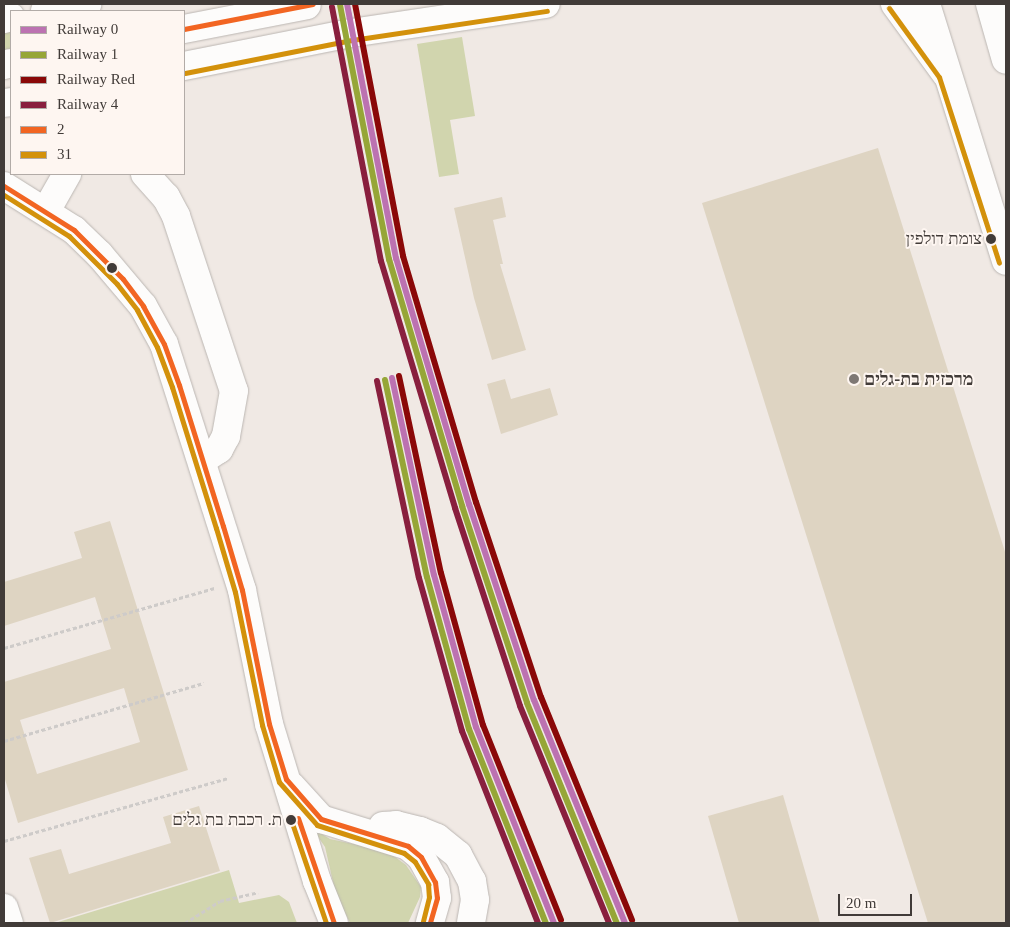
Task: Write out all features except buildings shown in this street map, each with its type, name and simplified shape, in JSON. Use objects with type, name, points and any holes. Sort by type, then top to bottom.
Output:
[{"type":"main road","points":[[51,10],[87,4]]},
{"type":"main road","points":[[185,66],[351,33],[546,4]]},
{"type":"main road","points":[[895,4],[946,74]]},
{"type":"main road","points":[[926,4],[946,74],[1006,261]]},
{"type":"main road","points":[[990,4],[1006,60]]},
{"type":"main road","points":[[185,29],[307,5]]},
{"type":"main road","points":[[46,211],[66,175]]},
{"type":"main road","points":[[145,175],[166,197],[176,216],[234,391],[226,436],[219,449],[202,460]]},
{"type":"main road","points":[[7,189],[46,211],[74,230],[99,254],[143,306],[164,344],[242,590],[270,724],[319,888],[334,923]]},
{"type":"main road","points":[[286,779],[321,819],[348,829],[408,846],[421,857],[436,890],[430,923]]},
{"type":"main road","points":[[348,829],[396,825],[438,838],[458,855],[472,881],[475,900],[471,923]]},
{"type":"main road","points":[[4,908],[9,923]]},
{"type":"path","points":[[4,648],[219,587]]},
{"type":"path","points":[[4,741],[204,683]]},
{"type":"path","points":[[4,841],[228,778]]},
{"type":"path","points":[[185,923],[220,901],[258,892]]},
{"type":"green space","points":[[10,27],[10,51],[4,53],[4,29]]},
{"type":"green space","points":[[462,37],[475,116],[450,120],[459,174],[439,177],[417,44]]},
{"type":"green space","points":[[312,828],[330,839],[387,851],[406,865],[421,887],[420,897],[408,923],[350,923],[336,895],[325,847]]},
{"type":"green space","points":[[229,870],[239,903],[279,895],[289,902],[297,923],[55,923]]},
{"type":"rail line","name":"0","points":[[347,4],[396,258],[469,504],[534,700],[625,923]]},
{"type":"rail line","name":"Red","points":[[355,4],[403,256],[476,502],[541,697],[632,920]]},
{"type":"rail line","name":"1","points":[[340,5],[389,259],[462,506],[527,703],[617,923]]},
{"type":"rail line","name":"4","points":[[332,7],[381,261],[455,508],[520,706],[609,923]]},
{"type":"rail line","name":"Red","points":[[399,376],[441,573],[483,725],[561,920]]},
{"type":"rail line","name":"0","points":[[392,378],[434,575],[476,727],[554,923]]},
{"type":"rail line","name":"1","points":[[385,380],[427,577],[469,729],[546,923]]},
{"type":"rail line","name":"4","points":[[377,381],[419,578],[462,731],[538,923]]},
{"type":"transit line","name":"2","points":[[185,29],[313,4]]},
{"type":"transit line","name":"31","points":[[889,8],[939,77],[999,263]]},
{"type":"transit line","name":"31","points":[[185,73],[352,40],[547,11]]},
{"type":"transit line","name":"2","points":[[4,186],[74,230],[123,279],[143,306],[164,344],[179,385],[223,526],[242,590],[269,724],[286,779],[321,819],[408,846],[421,857],[435,882],[437,898],[430,923]]},
{"type":"transit line","name":"31","points":[[4,195],[69,236],[117,284],[137,310],[157,347],[172,387],[216,528],[235,592],[262,725],[279,782],[317,825],[404,853],[415,862],[428,884],[429,897],[423,921]]},
{"type":"transit line","name":"2","points":[[298,818],[334,923]]},
{"type":"transit line","name":"31","points":[[291,820],[326,923]]},
{"type":"place","name":"צומת דולפין","points":[[991,239]]},
{"type":"place","name":"מרכזית בת-גלים","points":[[854,379]]},
{"type":"place","name":"ת. רכבת בת גלים","points":[[291,820]]}]
